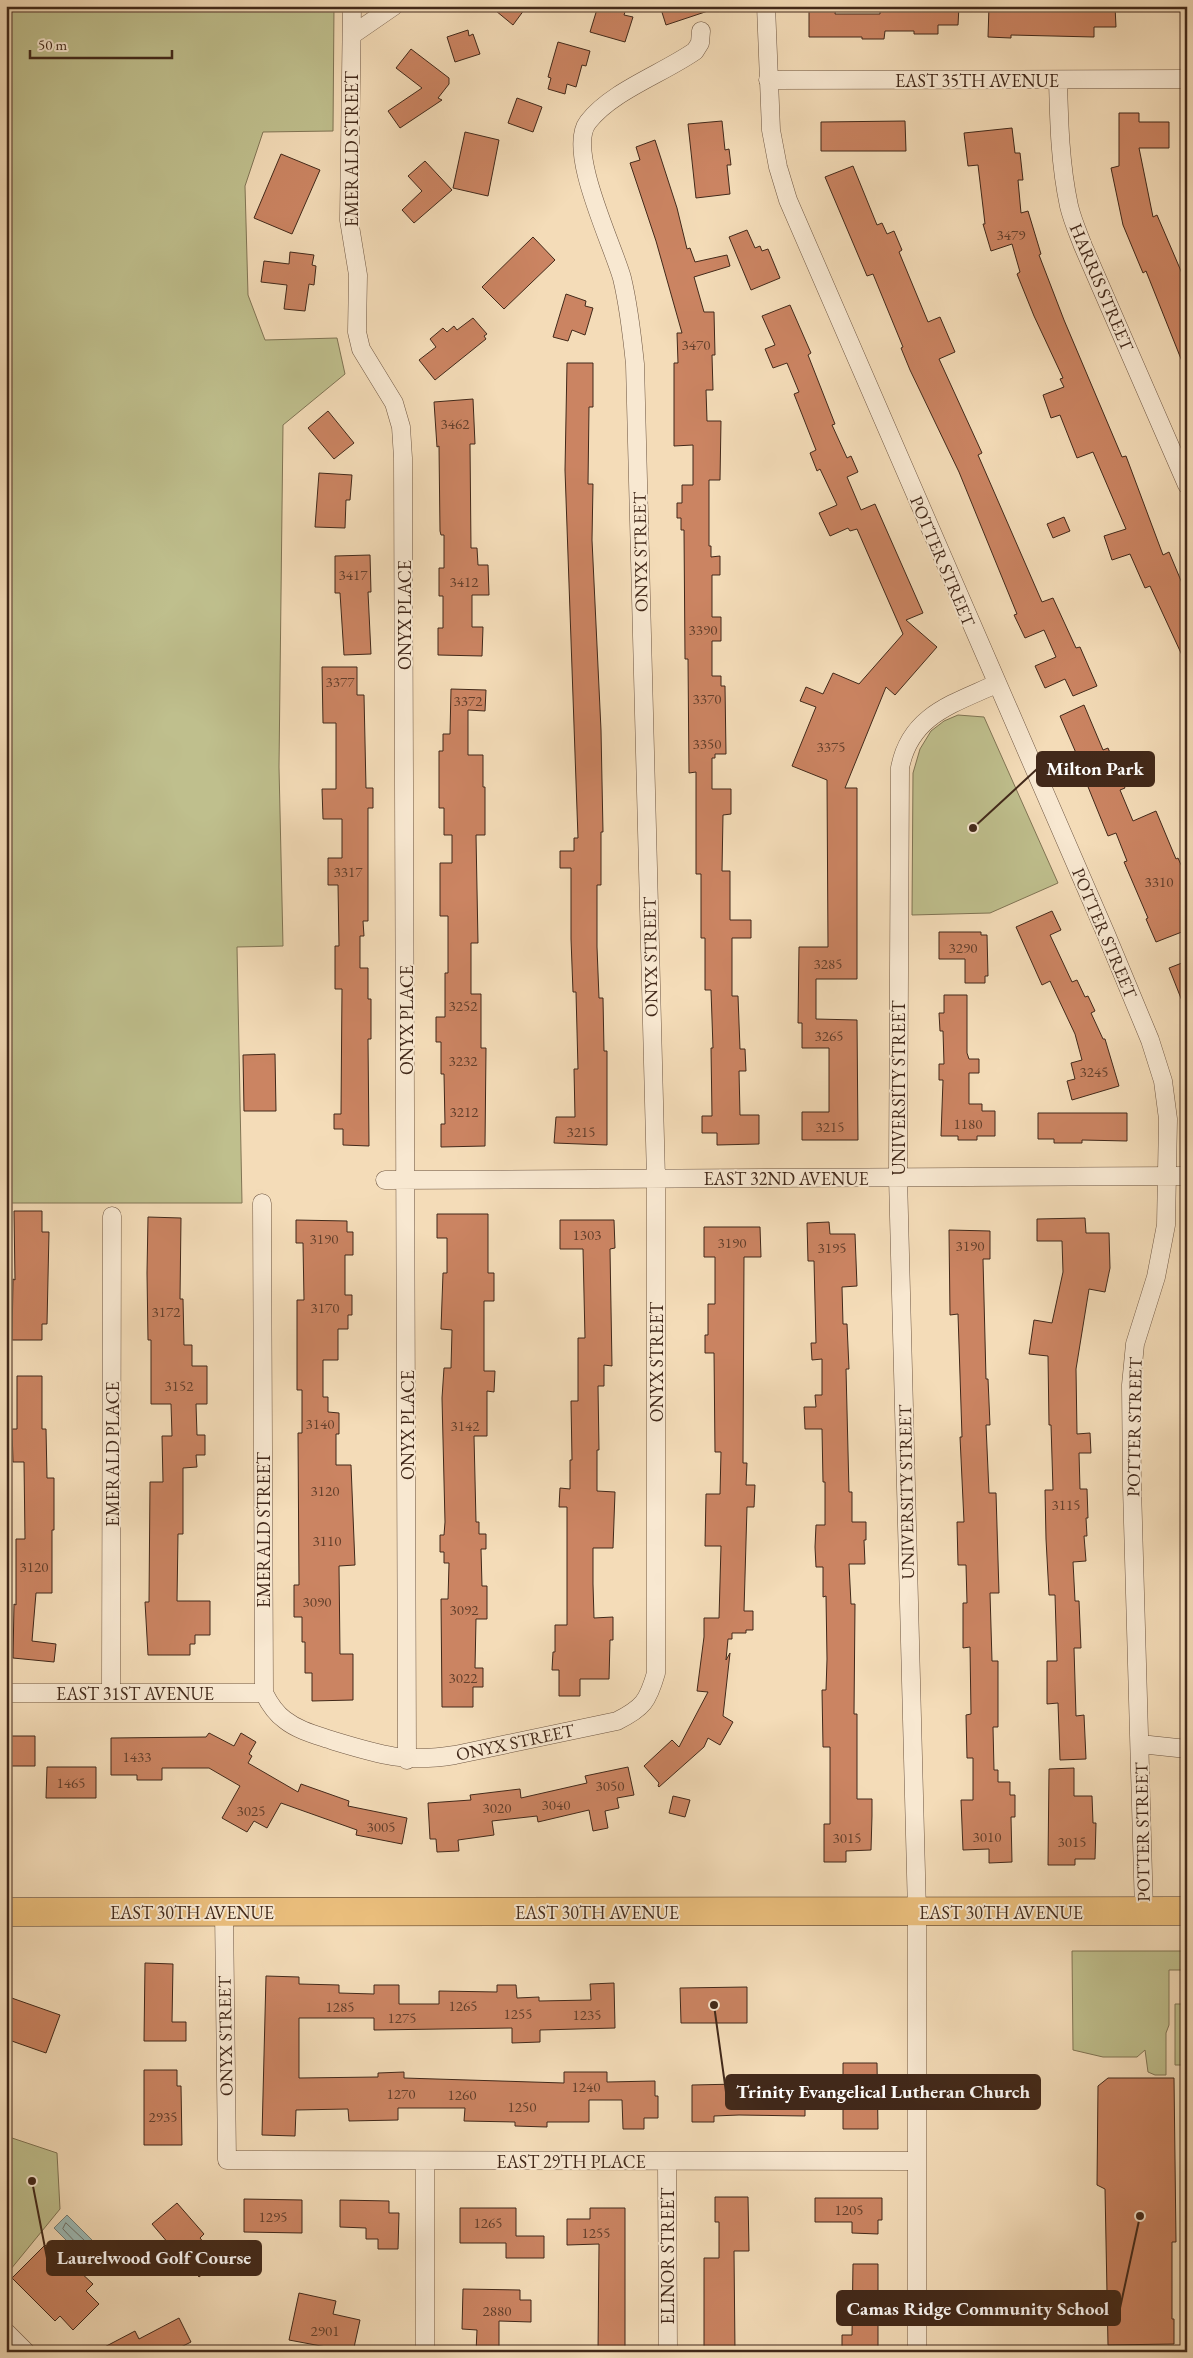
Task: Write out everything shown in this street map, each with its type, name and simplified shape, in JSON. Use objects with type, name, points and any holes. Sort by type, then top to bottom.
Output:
[{"type":"main road","name":"EAST 30TH AVENUE","points":[[6,1912],[1187,1911]]},
{"type":"street","name":"EMERALD STREET","points":[[352,6],[349,220],[356,261],[358,291]]},
{"type":"street","points":[[352,35],[394,6]]},
{"type":"street","name":"POTTER STREET","points":[[766,6],[771,130],[778,167],[788,200],[1150,1040],[1162,1081],[1168,1119],[1166,1225],[1156,1277],[1135,1344],[1131,1385],[1132,1487],[1144,1911]]},
{"type":"street","name":"ONYX STREET","points":[[407,1760],[430,1760],[617,1721],[634,1712],[649,1696],[656,1673],[656,1179],[635,364],[631,320],[621,277],[589,185],[581,140],[587,123],[602,108],[695,51],[700,43],[701,31]]},
{"type":"street","name":"EAST 35TH AVENUE","points":[[768,80],[1187,79]]},
{"type":"street","name":"HARRIS STREET","points":[[1058,80],[1061,154],[1069,208],[1083,246],[1187,485]]},
{"type":"street","name":"ONYX PLACE","points":[[358,291],[357,332],[361,350],[394,403],[401,427],[403,458],[407,1180],[407,1760]]},
{"type":"street","name":"UNIVERSITY STREET","points":[[917,2352],[917,1912],[898,1177],[900,789],[902,756],[917,730],[925,721],[937,712],[996,684]]},
{"type":"street","name":"EAST 32ND AVENUE","points":[[385,1180],[1187,1176]]},
{"type":"street","name":"EMERALD STREET","points":[[262,1203],[264,1693]]},
{"type":"street","name":"EMERALD PLACE","points":[[111,1692],[112,1216]]},
{"type":"street","name":"EAST 31ST AVENUE","points":[[6,1693],[264,1693]]},
{"type":"street","points":[[264,1693],[272,1707],[285,1720],[304,1731],[383,1756],[407,1760]]},
{"type":"street","points":[[1140,1744],[1187,1749]]},
{"type":"street","name":"ONYX STREET","points":[[224,1911],[227,2160]]},
{"type":"street","name":"EAST 29TH PLACE","points":[[227,2160],[916,2161]]},
{"type":"street","points":[[425,2352],[426,2161]]},
{"type":"street","name":"ELINOR STREET","points":[[667,2161],[668,2352]]},
{"type":"street","points":[[6,2332],[26,2352]]},
{"type":"green space","points":[[6,6],[334,6],[333,131],[263,132],[245,186],[248,295],[265,340],[337,338],[345,374],[283,425],[279,767],[283,946],[237,947],[242,1203],[6,1203]]},
{"type":"green space","points":[[958,715],[984,717],[1058,883],[990,913],[912,915],[913,773],[920,749],[931,731],[944,721]]},
{"type":"green space","points":[[1072,1951],[1187,1951],[1187,1970],[1169,1970],[1169,2025],[1166,2033],[1166,2075],[1155,2075],[1148,2072],[1145,2050],[1137,2057],[1103,2057],[1073,2050]]},
{"type":"green space","points":[[1175,2004],[1187,2004],[1187,2065],[1175,2065]]},
{"type":"green space","points":[[6,2136],[57,2153],[60,2209],[6,2275]]},
{"type":"water","points":[[67,2215],[93,2241],[80,2254],[54,2228]]},
{"type":"building","points":[[490,6],[527,6],[513,25]]},
{"type":"building","points":[[598,6],[616,6],[626,9],[624,15],[633,17],[625,42],[590,32]]},
{"type":"building","points":[[660,6],[713,6],[714,9],[666,25]]},
{"type":"building","points":[[809,6],[836,6],[835,14],[880,14],[880,6],[959,6],[958,25],[938,25],[938,34],[914,34],[914,31],[885,31],[884,39],[809,37]]},
{"type":"building","points":[[989,6],[1115,6],[1116,27],[1094,27],[1094,37],[1011,35],[1011,38],[988,37]]},
{"type":"building","points":[[468,30],[469,36],[473,34],[480,54],[455,62],[447,37]]},
{"type":"building","points":[[558,42],[590,51],[586,66],[582,65],[576,87],[567,84],[565,94],[548,89],[551,78],[548,77]]},
{"type":"building","points":[[411,49],[449,78],[449,84],[438,98],[442,100],[400,128],[388,111],[422,88],[396,68]]},
{"type":"building","points":[[517,98],[542,107],[533,132],[508,123]]},
{"type":"building","points":[[1119,113],[1139,113],[1139,122],[1169,122],[1169,148],[1139,148],[1153,217],[1157,215],[1187,285],[1187,374],[1146,271],[1143,273],[1123,225],[1111,168],[1119,166]]},
{"type":"building","points":[[722,121],[725,150],[729,149],[731,165],[727,165],[730,194],[696,198],[688,124]]},
{"type":"building","points":[[905,121],[906,151],[821,151],[821,122]]},
{"type":"building","points":[[1012,128],[1015,153],[1020,153],[1023,180],[1018,180],[1021,213],[1028,211],[1041,254],[1039,255],[1064,320],[1122,457],[1126,456],[1163,555],[1169,552],[1187,595],[1187,666],[1150,586],[1145,588],[1130,554],[1112,560],[1104,536],[1126,529],[1093,452],[1077,458],[1060,415],[1051,418],[1043,395],[1064,387],[1060,379],[1063,378],[1017,274],[1020,272],[1012,244],[991,251],[983,224],[985,224],[978,165],[968,166],[964,133]]},
{"type":"building","points":[[465,132],[499,140],[488,196],[453,188]]},
{"type":"building","points":[[655,140],[677,208],[687,249],[690,248],[695,262],[727,255],[730,266],[694,277],[704,312],[714,312],[715,355],[712,355],[713,390],[706,390],[707,421],[721,421],[720,480],[709,480],[709,546],[711,546],[711,557],[720,556],[720,575],[712,575],[712,617],[721,617],[721,641],[712,641],[712,676],[721,676],[721,686],[725,686],[726,754],[715,754],[715,758],[712,758],[712,789],[731,789],[731,814],[723,815],[722,871],[730,871],[730,920],[751,920],[751,938],[732,938],[732,996],[738,996],[740,1049],[745,1049],[746,1071],[739,1071],[740,1115],[759,1115],[759,1144],[717,1145],[717,1133],[702,1133],[702,1116],[712,1116],[711,1048],[713,1048],[711,990],[705,990],[705,938],[701,938],[701,874],[696,874],[696,772],[689,773],[688,659],[685,659],[684,530],[681,530],[681,518],[677,518],[677,503],[682,503],[682,485],[693,485],[693,445],[674,446],[674,363],[678,363],[677,333],[682,333],[656,241],[630,163],[640,160],[636,147]]},
{"type":"building","points":[[281,154],[320,170],[292,234],[254,218]]},
{"type":"building","points":[[425,161],[452,190],[414,223],[402,210],[422,191],[408,176]]},
{"type":"building","points":[[853,166],[877,225],[882,223],[887,234],[894,231],[902,250],[899,252],[928,322],[940,317],[955,352],[939,359],[982,453],[978,455],[1042,602],[1053,598],[1076,648],[1080,647],[1097,686],[1073,696],[1065,679],[1045,688],[1035,666],[1056,657],[1044,630],[1025,638],[1014,615],[1017,614],[959,472],[910,370],[901,348],[903,347],[873,274],[867,276],[825,177]]},
{"type":"building","points":[[747,230],[755,248],[760,246],[762,251],[768,249],[780,278],[751,290],[729,237]]},
{"type":"building","points":[[533,237],[555,260],[504,309],[482,287]]},
{"type":"building","points":[[290,252],[314,255],[312,265],[316,266],[314,285],[309,284],[305,311],[284,309],[287,285],[261,282],[264,261],[289,264]]},
{"type":"building","points":[[566,294],[586,301],[585,306],[593,308],[585,335],[572,330],[568,341],[553,337]]},
{"type":"building","points":[[790,305],[811,353],[808,355],[835,424],[832,425],[847,458],[851,456],[858,472],[847,477],[861,510],[875,504],[923,613],[906,620],[937,647],[895,695],[886,687],[845,788],[857,788],[857,979],[816,979],[816,1019],[857,1020],[858,1140],[802,1140],[802,1112],[829,1112],[829,1048],[802,1048],[802,1023],[798,1023],[799,947],[828,947],[827,780],[792,766],[816,707],[800,701],[806,687],[823,694],[833,673],[859,684],[903,634],[857,529],[850,531],[848,528],[830,536],[819,513],[837,505],[820,469],[817,471],[810,453],[816,450],[794,394],[799,392],[787,363],[773,368],[765,349],[775,345],[762,316]]},
{"type":"building","points":[[473,318],[487,334],[484,336],[486,339],[435,380],[419,360],[436,347],[430,339],[443,328],[447,332],[454,326],[457,330]]},
{"type":"building","points":[[567,363],[593,363],[593,407],[589,407],[588,484],[593,484],[592,540],[601,730],[603,832],[601,832],[601,885],[597,885],[597,947],[599,998],[603,998],[604,1051],[607,1051],[607,1145],[554,1143],[556,1117],[575,1117],[574,1069],[578,1069],[576,992],[573,992],[571,939],[571,868],[560,868],[560,851],[574,851],[574,838],[578,838],[565,470]]},
{"type":"building","points":[[473,399],[475,444],[470,444],[471,548],[477,548],[478,565],[488,565],[489,595],[472,595],[472,627],[483,627],[482,656],[438,655],[438,628],[443,628],[443,596],[439,596],[439,568],[444,568],[444,535],[441,535],[440,531],[439,446],[437,447],[434,402]]},
{"type":"building","points":[[328,411],[354,443],[334,459],[308,428]]},
{"type":"building","points":[[319,473],[352,475],[350,500],[346,500],[345,528],[315,527]]},
{"type":"building","points":[[1064,517],[1070,531],[1053,538],[1047,524]]},
{"type":"building","points":[[370,555],[371,592],[368,592],[371,654],[344,655],[340,593],[335,593],[335,556]]},
{"type":"building","points":[[322,667],[357,667],[357,695],[364,695],[366,788],[373,788],[373,808],[368,808],[368,921],[363,921],[364,936],[360,936],[360,968],[368,968],[368,999],[371,999],[371,1039],[368,1039],[369,1146],[343,1145],[343,1129],[334,1129],[334,1114],[341,1114],[342,989],[335,989],[335,946],[339,946],[338,885],[328,885],[328,858],[342,858],[342,819],[323,819],[322,789],[336,789],[336,723],[323,723]]},
{"type":"building","points":[[451,689],[486,690],[485,711],[468,710],[468,755],[483,755],[483,787],[485,787],[485,835],[476,835],[478,943],[471,943],[471,994],[481,994],[481,1048],[486,1048],[485,1146],[441,1147],[441,1124],[445,1124],[444,1074],[441,1074],[441,1042],[436,1042],[436,1017],[445,1017],[445,973],[448,973],[448,916],[440,916],[440,863],[452,863],[452,835],[444,835],[444,808],[439,808],[439,751],[443,751],[443,734],[450,734]]},
{"type":"building","points":[[1084,705],[1103,750],[1108,748],[1125,788],[1120,790],[1133,821],[1156,811],[1176,859],[1178,858],[1187,878],[1187,930],[1156,942],[1124,862],[1127,861],[1116,833],[1108,836],[1084,777],[1086,776],[1060,716]]},
{"type":"building","points":[[1052,911],[1061,930],[1050,935],[1072,982],[1077,980],[1085,997],[1088,996],[1095,1011],[1091,1013],[1103,1039],[1105,1039],[1119,1086],[1072,1100],[1067,1081],[1075,1079],[1071,1063],[1082,1060],[1075,1034],[1050,981],[1042,985],[1016,927]]},
{"type":"building","points":[[939,932],[981,932],[981,935],[987,935],[988,976],[985,976],[985,983],[965,983],[965,959],[939,959]]},
{"type":"building","points":[[1187,961],[1187,1011],[1186,1011],[1169,968]]},
{"type":"building","points":[[944,995],[967,995],[967,1053],[969,1059],[979,1059],[979,1073],[969,1073],[969,1104],[982,1104],[982,1111],[995,1111],[995,1136],[977,1136],[977,1140],[958,1140],[958,1136],[941,1136],[943,1080],[939,1080],[939,1064],[944,1064],[943,1031],[940,1031],[939,1013],[944,1013]]},
{"type":"building","points":[[275,1054],[276,1111],[244,1111],[243,1055]]},
{"type":"building","points":[[1038,1113],[1127,1113],[1127,1141],[1082,1140],[1082,1143],[1054,1143],[1054,1139],[1038,1139]]},
{"type":"building","points":[[14,1211],[42,1211],[42,1232],[49,1232],[47,1324],[42,1324],[42,1340],[12,1340],[13,1279],[15,1280]]},
{"type":"building","points":[[437,1214],[488,1214],[488,1273],[494,1273],[494,1301],[484,1301],[484,1371],[495,1371],[494,1392],[487,1391],[487,1436],[474,1436],[476,1522],[479,1522],[479,1534],[486,1534],[486,1549],[481,1549],[482,1586],[487,1586],[487,1619],[476,1619],[475,1668],[483,1668],[483,1687],[473,1687],[473,1707],[442,1707],[441,1599],[448,1599],[449,1563],[444,1563],[444,1552],[440,1552],[440,1535],[444,1535],[445,1522],[442,1398],[444,1368],[451,1368],[452,1330],[441,1329],[443,1273],[447,1273],[447,1238],[437,1238]]},
{"type":"building","points":[[148,1217],[181,1218],[180,1299],[183,1299],[184,1345],[192,1345],[192,1366],[207,1366],[207,1404],[196,1404],[197,1435],[205,1435],[205,1455],[196,1455],[197,1467],[183,1468],[183,1534],[178,1534],[177,1601],[210,1601],[210,1635],[195,1635],[195,1644],[190,1644],[190,1655],[148,1655],[145,1602],[149,1602],[150,1482],[163,1482],[162,1436],[172,1436],[171,1404],[151,1404],[151,1340],[148,1340]]},
{"type":"building","points":[[1085,1218],[1086,1233],[1109,1233],[1110,1268],[1105,1292],[1089,1289],[1076,1369],[1077,1434],[1090,1433],[1091,1453],[1079,1453],[1080,1489],[1087,1489],[1087,1536],[1084,1536],[1086,1561],[1073,1562],[1075,1601],[1079,1601],[1081,1648],[1074,1648],[1076,1716],[1084,1715],[1086,1759],[1060,1760],[1058,1703],[1047,1704],[1047,1661],[1057,1661],[1055,1595],[1049,1595],[1046,1539],[1045,1490],[1053,1490],[1051,1425],[1049,1425],[1048,1356],[1029,1354],[1034,1320],[1052,1323],[1063,1272],[1062,1241],[1037,1241],[1037,1219]]},
{"type":"building","points":[[296,1220],[347,1221],[347,1232],[353,1232],[353,1255],[345,1255],[345,1295],[352,1295],[352,1315],[348,1315],[348,1329],[338,1329],[338,1360],[323,1360],[323,1397],[328,1397],[328,1412],[339,1413],[339,1434],[336,1434],[336,1465],[351,1465],[355,1565],[339,1566],[340,1654],[353,1654],[353,1700],[312,1701],[312,1673],[305,1673],[305,1642],[302,1642],[302,1617],[294,1617],[294,1585],[299,1585],[298,1433],[302,1433],[302,1390],[297,1390],[297,1300],[304,1300],[303,1243],[296,1243]]},
{"type":"building","points":[[560,1220],[614,1220],[615,1248],[610,1249],[612,1366],[604,1365],[604,1386],[598,1386],[599,1450],[597,1450],[597,1491],[615,1492],[613,1548],[593,1548],[594,1618],[613,1617],[613,1640],[610,1640],[609,1679],[580,1679],[580,1696],[559,1696],[559,1670],[552,1670],[553,1652],[555,1652],[555,1625],[567,1625],[567,1507],[559,1507],[560,1488],[570,1489],[570,1460],[572,1460],[571,1401],[578,1401],[578,1338],[585,1338],[583,1249],[560,1249]]},
{"type":"building","points":[[829,1222],[830,1234],[855,1234],[857,1286],[842,1287],[843,1324],[847,1324],[849,1369],[846,1369],[849,1492],[852,1492],[852,1522],[866,1522],[866,1540],[864,1540],[865,1564],[849,1564],[851,1604],[855,1604],[854,1714],[857,1714],[857,1799],[872,1799],[871,1850],[846,1851],[846,1862],[824,1862],[824,1824],[830,1824],[830,1747],[823,1747],[822,1690],[826,1690],[826,1596],[823,1597],[823,1567],[816,1567],[815,1547],[816,1525],[825,1525],[825,1482],[823,1482],[822,1429],[805,1429],[804,1407],[816,1407],[815,1395],[822,1395],[822,1359],[812,1360],[811,1343],[816,1343],[814,1261],[808,1261],[807,1223]]},
{"type":"building","points":[[704,1227],[760,1227],[761,1257],[744,1257],[743,1463],[747,1463],[746,1485],[755,1485],[754,1507],[747,1507],[744,1611],[753,1611],[753,1630],[746,1630],[746,1633],[732,1633],[732,1639],[728,1639],[726,1660],[730,1653],[723,1716],[733,1722],[720,1745],[708,1738],[704,1747],[659,1787],[659,1783],[644,1766],[672,1740],[679,1747],[708,1692],[697,1691],[704,1637],[704,1618],[719,1618],[721,1546],[705,1546],[706,1494],[720,1494],[721,1452],[715,1452],[714,1353],[705,1353],[705,1335],[708,1335],[708,1304],[715,1304],[715,1257],[704,1257]]},
{"type":"building","points":[[949,1230],[990,1231],[990,1259],[983,1259],[986,1379],[988,1379],[990,1425],[986,1425],[989,1493],[996,1493],[999,1593],[990,1593],[992,1661],[998,1661],[998,1727],[993,1727],[994,1770],[998,1770],[998,1782],[1010,1782],[1010,1795],[1015,1795],[1015,1817],[1011,1817],[1012,1862],[989,1863],[989,1849],[963,1850],[961,1800],[973,1800],[973,1758],[967,1758],[966,1715],[971,1714],[970,1647],[963,1648],[963,1603],[967,1603],[966,1565],[958,1565],[957,1522],[964,1522],[960,1437],[962,1437],[958,1314],[950,1315]]},
{"type":"building","points":[[17,1376],[42,1376],[42,1429],[46,1429],[47,1478],[54,1478],[52,1593],[36,1593],[32,1641],[56,1644],[54,1662],[13,1658],[14,1604],[16,1605],[16,1539],[25,1539],[24,1462],[13,1462],[12,1429],[17,1429]]},
{"type":"building","points":[[209,1733],[234,1746],[241,1733],[256,1742],[249,1754],[252,1756],[248,1763],[298,1792],[301,1784],[349,1801],[348,1806],[407,1818],[402,1844],[356,1835],[357,1830],[281,1803],[267,1828],[254,1821],[247,1832],[222,1818],[240,1786],[209,1768],[162,1768],[162,1780],[137,1780],[137,1775],[111,1775],[111,1738],[206,1737]]},
{"type":"building","points":[[8,1736],[35,1736],[35,1766],[8,1766]]},
{"type":"building","points":[[47,1767],[96,1767],[96,1798],[46,1798]]},
{"type":"building","points":[[628,1767],[634,1795],[617,1798],[619,1808],[605,1811],[608,1828],[593,1831],[589,1810],[538,1822],[537,1816],[492,1821],[494,1835],[458,1840],[459,1851],[437,1852],[436,1839],[430,1839],[428,1803],[471,1800],[470,1795],[520,1789],[521,1798],[587,1783],[585,1776]]},
{"type":"building","points":[[1074,1768],[1074,1796],[1092,1796],[1093,1823],[1096,1823],[1095,1859],[1075,1859],[1075,1865],[1048,1865],[1049,1769]]},
{"type":"building","points":[[673,1796],[690,1800],[685,1817],[669,1813]]},
{"type":"building","points":[[145,1963],[173,1964],[172,2022],[186,2022],[186,2041],[144,2041]]},
{"type":"building","points":[[266,1976],[299,1977],[299,1984],[339,1985],[339,1993],[374,1994],[374,1985],[399,1985],[399,2004],[439,2004],[439,1991],[497,1992],[497,1985],[516,1985],[517,1998],[539,1997],[539,2001],[591,2000],[590,1984],[614,1983],[615,2028],[540,2030],[540,2042],[512,2043],[512,2028],[374,2030],[374,2018],[299,2018],[299,2078],[378,2077],[378,2073],[404,2072],[404,2078],[564,2083],[564,2072],[607,2072],[607,2082],[655,2081],[655,2096],[658,2096],[658,2118],[644,2118],[644,2129],[623,2129],[622,2100],[589,2100],[589,2122],[547,2122],[547,2127],[515,2126],[515,2122],[464,2121],[465,2108],[398,2108],[398,2120],[349,2121],[348,2109],[296,2110],[295,2136],[262,2135]]},
{"type":"building","points":[[747,1987],[747,2023],[681,2023],[680,1988]]},
{"type":"building","points":[[6,1996],[60,2015],[46,2053],[6,2039]]},
{"type":"building","points":[[843,2063],[877,2063],[878,2129],[843,2129]]},
{"type":"building","points":[[144,2070],[177,2070],[177,2086],[181,2086],[182,2145],[144,2145]]},
{"type":"building","points":[[1108,2078],[1174,2078],[1176,2242],[1172,2242],[1172,2319],[1174,2319],[1174,2344],[1108,2345],[1105,2189],[1097,2185],[1098,2086]]},
{"type":"building","points":[[739,2084],[739,2087],[805,2087],[805,2116],[714,2116],[714,2122],[692,2122],[692,2085]]},
{"type":"building","points":[[715,2197],[748,2197],[749,2251],[734,2251],[735,2352],[704,2352],[704,2258],[719,2258],[719,2222],[715,2222]]},
{"type":"building","points":[[815,2198],[882,2198],[882,2220],[878,2220],[878,2234],[852,2233],[852,2222],[815,2222]]},
{"type":"building","points":[[244,2199],[302,2200],[302,2233],[244,2232]]},
{"type":"building","points":[[340,2200],[389,2201],[389,2213],[399,2213],[398,2249],[378,2249],[378,2239],[366,2239],[366,2228],[340,2227]]},
{"type":"building","points":[[177,2203],[204,2234],[200,2238],[219,2261],[199,2277],[184,2259],[175,2268],[161,2251],[169,2244],[152,2224]]},
{"type":"building","points":[[460,2208],[516,2208],[516,2236],[544,2236],[544,2258],[506,2258],[506,2243],[460,2243]]},
{"type":"building","points":[[590,2208],[625,2208],[625,2352],[598,2352],[599,2244],[567,2245],[567,2219],[590,2219]]},
{"type":"building","points":[[45,2245],[74,2274],[78,2270],[93,2284],[86,2291],[99,2304],[73,2330],[60,2316],[55,2321],[12,2278]]},
{"type":"building","points":[[853,2264],[878,2264],[878,2352],[842,2352],[842,2335],[852,2335]]},
{"type":"building","points":[[463,2289],[520,2290],[520,2300],[531,2300],[531,2322],[499,2321],[499,2352],[476,2352],[477,2330],[462,2329]]},
{"type":"building","points":[[299,2293],[336,2301],[333,2314],[360,2320],[353,2352],[289,2340]]},
{"type":"building","points":[[179,2318],[191,2342],[171,2352],[95,2352],[135,2331],[139,2339]]},
{"type":"place","name":"Milton Park","points":[[973,828]]},
{"type":"place","name":"Trinity Evangelical Lutheran Church","points":[[714,2005]]},
{"type":"place","name":"Laurelwood Golf Course","points":[[32,2181]]},
{"type":"place","name":"Camas Ridge Community School","points":[[1140,2216]]}]
